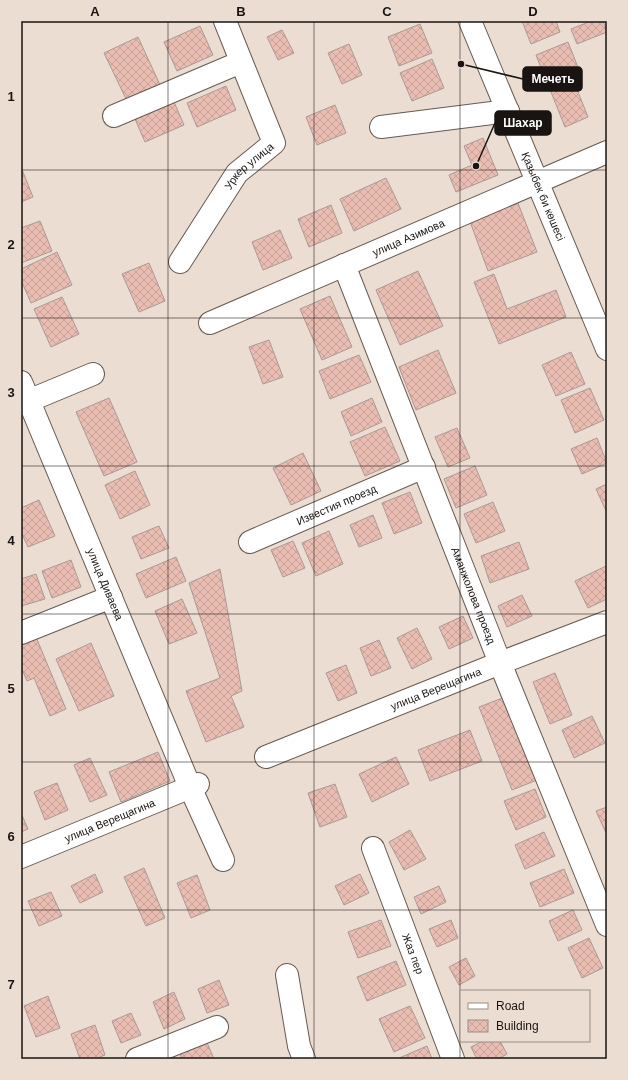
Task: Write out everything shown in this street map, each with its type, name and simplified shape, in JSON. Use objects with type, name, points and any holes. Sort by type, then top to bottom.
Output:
[{"type":"street","name":"Уркер улица","points":[[180,262],[237,173],[274,143],[225,21]]},
{"type":"street","name":"Қазыбек би көшесі","points":[[470,21],[607,349]]},
{"type":"street","points":[[114,116],[242,62]]},
{"type":"street","points":[[381,127],[508,111]]},
{"type":"street","name":"улица Азимова","points":[[210,323],[607,152]]},
{"type":"street","name":"Аманжолова проезд","points":[[344,265],[500,663],[607,925]]},
{"type":"street","points":[[24,396],[94,374]]},
{"type":"street","name":"улица Диваева","points":[[24,396],[194,786],[223,860]]},
{"type":"street","name":"Известия проезд","points":[[250,542],[424,467]]},
{"type":"street","points":[[21,633],[111,597]]},
{"type":"street","name":"улица Верещагина","points":[[266,757],[500,663],[607,622]]},
{"type":"street","name":"улица Верещагина","points":[[21,857],[194,786]]},
{"type":"street","name":"Жаз пер","points":[[373,848],[453,1059]]},
{"type":"street","points":[[287,975],[299,1046],[304,1059]]},
{"type":"street","points":[[137,1059],[217,1027]]},
{"type":"building","points":[[522,21],[556,21],[560,32],[531,44]]},
{"type":"building","points":[[591,21],[603,21],[607,32],[577,44],[571,29]]},
{"type":"building","points":[[420,24],[432,53],[399,66],[388,37]]},
{"type":"building","points":[[200,26],[213,55],[177,71],[164,42]]},
{"type":"building","points":[[282,30],[294,53],[278,60],[267,37]]},
{"type":"building","points":[[138,37],[161,87],[128,103],[104,53]]},
{"type":"building","points":[[568,42],[579,70],[547,83],[536,55]]},
{"type":"building","points":[[349,44],[362,75],[342,84],[328,53]]},
{"type":"building","points":[[432,59],[444,88],[412,101],[400,73]]},
{"type":"building","points":[[572,77],[588,117],[565,127],[549,87]]},
{"type":"building","points":[[226,86],[236,110],[197,127],[187,103]]},
{"type":"building","points":[[174,102],[184,125],[145,142],[135,119]]},
{"type":"building","points":[[335,105],[346,133],[317,145],[306,117]]},
{"type":"building","points":[[483,138],[498,175],[456,192],[449,175],[472,165],[464,146]]},
{"type":"building","points":[[21,167],[33,197],[21,202]]},
{"type":"building","points":[[386,178],[401,209],[354,231],[340,199]]},
{"type":"building","points":[[516,198],[537,252],[488,271],[468,216]]},
{"type":"building","points":[[331,205],[342,233],[309,247],[298,219]]},
{"type":"building","points":[[40,221],[52,251],[21,263],[21,228]]},
{"type":"building","points":[[280,230],[292,258],[263,270],[252,242]]},
{"type":"building","points":[[57,252],[72,285],[31,303],[21,280],[21,269]]},
{"type":"building","points":[[149,263],[165,301],[139,312],[122,274]]},
{"type":"building","points":[[418,271],[443,326],[400,345],[376,290]]},
{"type":"building","points":[[494,274],[507,309],[556,290],[566,317],[499,344],[474,282]]},
{"type":"building","points":[[330,296],[352,347],[322,360],[300,309]]},
{"type":"building","points":[[62,297],[79,334],[51,347],[34,309]]},
{"type":"building","points":[[269,340],[283,377],[263,384],[249,347]]},
{"type":"building","points":[[438,350],[456,393],[416,410],[399,367]]},
{"type":"building","points":[[571,352],[585,384],[556,396],[542,365]]},
{"type":"building","points":[[359,355],[371,382],[330,399],[319,371]]},
{"type":"building","points":[[590,388],[604,420],[575,433],[561,400]]},
{"type":"building","points":[[109,398],[137,462],[104,476],[76,412]]},
{"type":"building","points":[[372,398],[382,422],[351,436],[341,412]]},
{"type":"building","points":[[385,427],[400,461],[365,476],[350,442]]},
{"type":"building","points":[[457,428],[470,458],[448,467],[435,437]]},
{"type":"building","points":[[597,438],[607,463],[582,474],[571,449]]},
{"type":"building","points":[[303,453],[321,491],[291,505],[273,468]]},
{"type":"building","points":[[475,466],[487,495],[456,508],[444,479]]},
{"type":"building","points":[[135,471],[150,505],[120,519],[105,485]]},
{"type":"building","points":[[607,484],[607,513],[596,489]]},
{"type":"building","points":[[410,492],[422,523],[394,534],[382,503]]},
{"type":"building","points":[[39,500],[55,536],[28,547],[21,532],[21,508]]},
{"type":"building","points":[[493,502],[505,531],[476,543],[464,514]]},
{"type":"building","points":[[373,515],[382,538],[359,547],[350,525]]},
{"type":"building","points":[[159,526],[169,548],[141,559],[132,537]]},
{"type":"building","points":[[329,531],[343,564],[316,576],[302,543]]},
{"type":"building","points":[[293,541],[305,568],[283,577],[271,550]]},
{"type":"building","points":[[519,542],[529,569],[490,583],[481,556]]},
{"type":"building","points":[[176,557],[186,581],[146,598],[136,574]]},
{"type":"building","points":[[71,560],[81,587],[52,598],[42,571]]},
{"type":"building","points":[[606,566],[607,599],[588,608],[575,581]]},
{"type":"building","points":[[220,569],[242,691],[231,696],[244,727],[206,742],[186,691],[220,678],[189,583]]},
{"type":"building","points":[[36,574],[45,599],[21,606],[21,579]]},
{"type":"building","points":[[522,595],[532,616],[507,627],[498,606]]},
{"type":"building","points":[[182,599],[197,633],[169,644],[155,611]]},
{"type":"building","points":[[463,616],[473,638],[449,649],[439,627]]},
{"type":"building","points":[[417,628],[432,659],[412,669],[397,638]]},
{"type":"building","points":[[36,637],[66,709],[50,716],[34,678],[27,681],[21,667],[21,644]]},
{"type":"building","points":[[379,640],[391,668],[371,676],[360,648]]},
{"type":"building","points":[[91,643],[114,696],[79,711],[56,659]]},
{"type":"building","points":[[346,665],[357,693],[338,701],[326,673]]},
{"type":"building","points":[[555,673],[572,715],[550,724],[533,682]]},
{"type":"building","points":[[505,697],[537,780],[512,790],[479,707]]},
{"type":"building","points":[[592,716],[605,743],[574,758],[562,730]]},
{"type":"building","points":[[470,730],[482,761],[430,781],[418,750]]},
{"type":"building","points":[[158,752],[170,781],[121,802],[109,772]]},
{"type":"building","points":[[396,757],[409,784],[372,802],[359,774]]},
{"type":"building","points":[[90,758],[107,795],[90,802],[74,765]]},
{"type":"building","points":[[57,783],[68,810],[45,820],[34,792]]},
{"type":"building","points":[[335,784],[347,817],[320,827],[308,793]]},
{"type":"building","points":[[535,789],[546,817],[516,830],[504,801]]},
{"type":"building","points":[[607,807],[607,833],[606,833],[596,811]]},
{"type":"building","points":[[21,813],[28,829],[21,832]]},
{"type":"building","points":[[410,830],[426,859],[404,870],[389,842]]},
{"type":"building","points":[[544,832],[555,856],[525,869],[515,845]]},
{"type":"building","points":[[144,868],[165,918],[146,926],[124,877]]},
{"type":"building","points":[[564,869],[574,893],[540,907],[530,883]]},
{"type":"building","points":[[95,874],[103,892],[80,903],[71,886]]},
{"type":"building","points":[[360,874],[369,893],[344,905],[335,886]]},
{"type":"building","points":[[197,875],[210,910],[191,918],[177,883]]},
{"type":"building","points":[[439,886],[446,902],[421,914],[414,897]]},
{"type":"building","points":[[51,892],[62,916],[39,926],[28,901]]},
{"type":"building","points":[[573,910],[582,930],[558,941],[549,921]]},
{"type":"building","points":[[381,920],[391,946],[358,958],[348,932]]},
{"type":"building","points":[[451,920],[458,938],[437,947],[429,929]]},
{"type":"building","points":[[589,938],[603,968],[582,978],[568,948]]},
{"type":"building","points":[[466,958],[475,976],[459,985],[449,967]]},
{"type":"building","points":[[396,961],[406,985],[367,1001],[357,977]]},
{"type":"building","points":[[219,980],[229,1005],[207,1013],[198,989]]},
{"type":"building","points":[[174,992],[185,1019],[164,1029],[153,1002]]},
{"type":"building","points":[[48,996],[60,1028],[36,1037],[24,1006]]},
{"type":"building","points":[[410,1006],[425,1038],[394,1052],[379,1019]]},
{"type":"building","points":[[131,1013],[141,1035],[121,1043],[112,1021]]},
{"type":"building","points":[[95,1025],[105,1055],[95,1059],[80,1059],[71,1034]]},
{"type":"building","points":[[205,1038],[214,1059],[182,1059],[178,1050]]},
{"type":"building","points":[[481,1042],[501,1042],[507,1054],[498,1059],[477,1059],[471,1047]]},
{"type":"building","points":[[427,1046],[432,1059],[397,1059]]},
{"type":"place","name":"Мечеть","points":[[461,64]]},
{"type":"place","name":"Шахар","points":[[476,166]]}]
